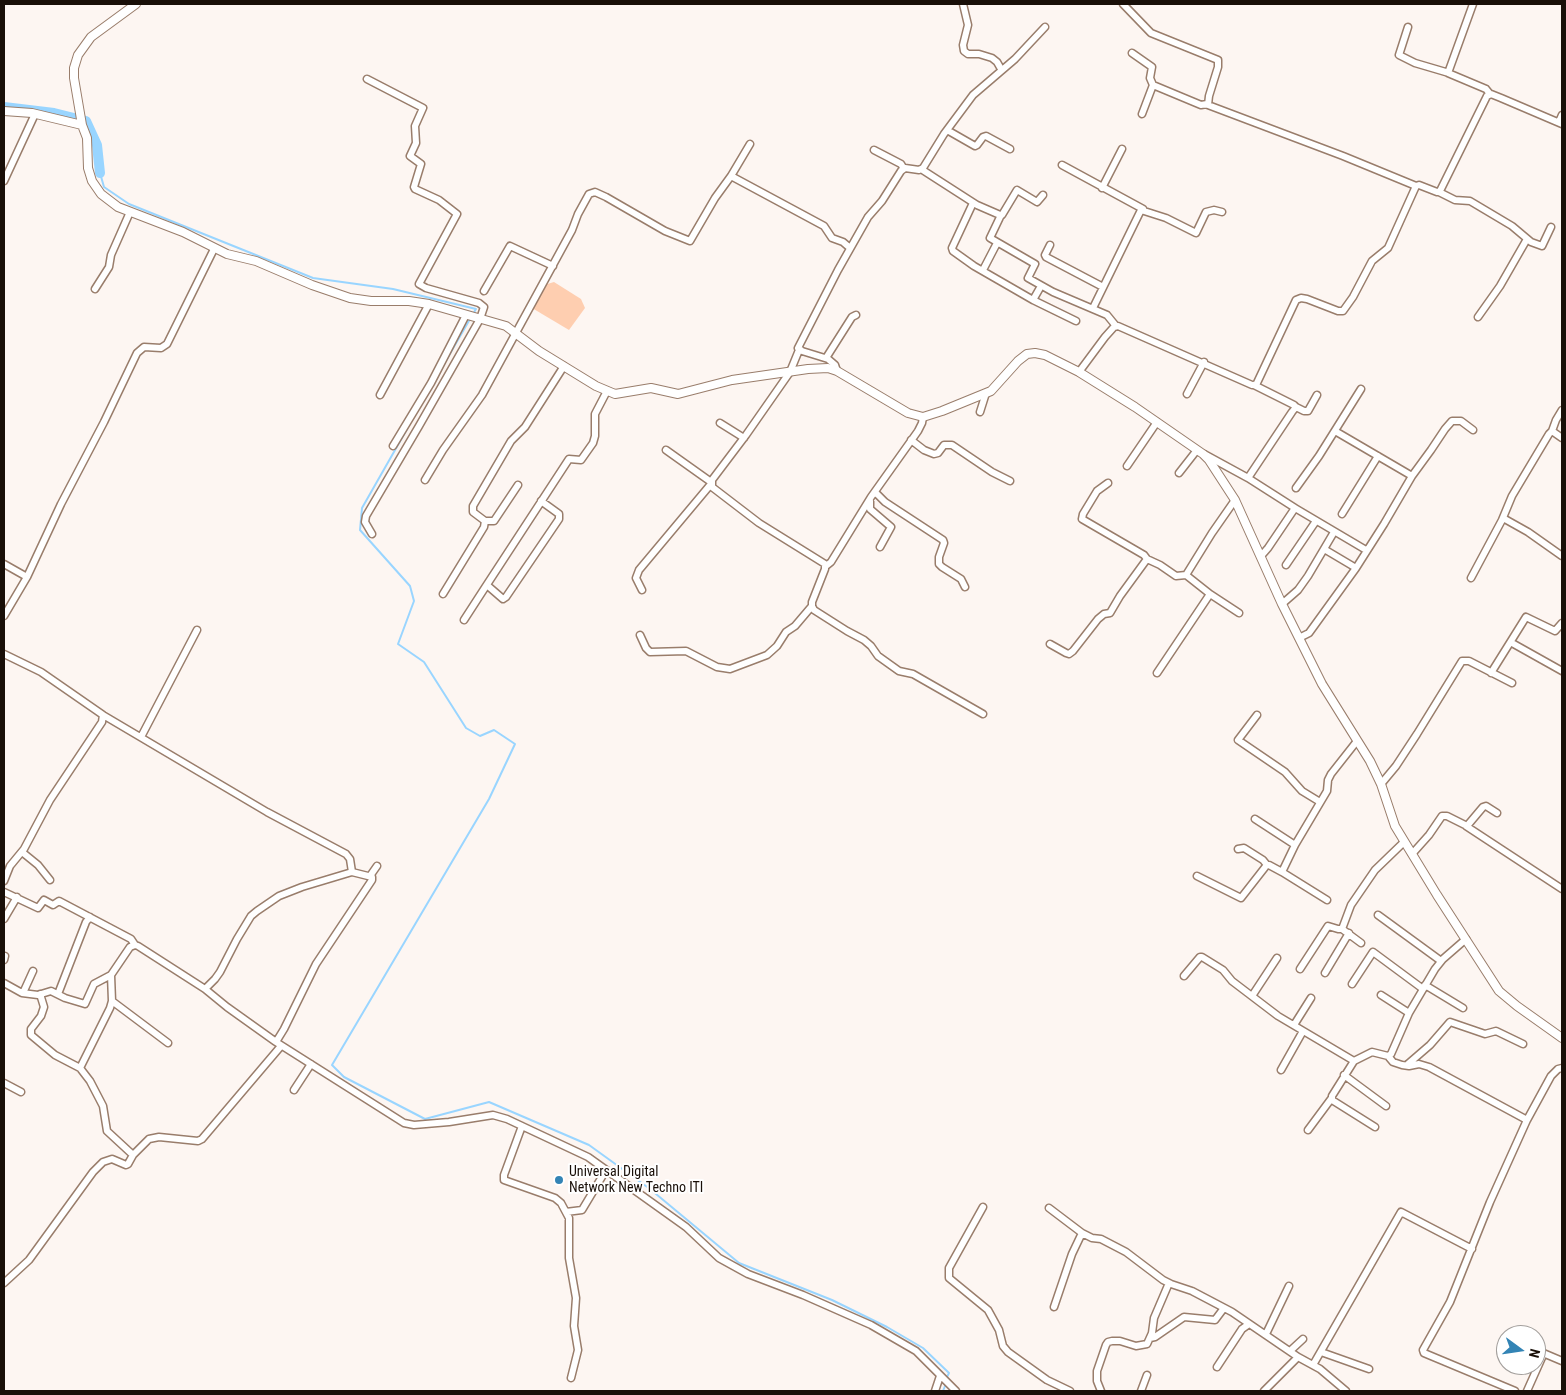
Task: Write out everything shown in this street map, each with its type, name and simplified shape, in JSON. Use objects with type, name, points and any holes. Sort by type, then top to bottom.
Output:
[{"type":"street","points":[[136,4],[91,37],[78,55],[74,68],[81,120],[87,138],[88,168],[95,187],[110,202],[130,212],[183,232],[214,249],[256,261],[312,285],[350,298],[429,304],[499,324],[539,351],[607,391],[620,394],[651,388],[678,394],[732,380],[820,368],[837,371],[908,413],[923,417],[986,393],[996,386],[1013,366],[1027,354],[1045,355],[1079,372],[1200,452],[1248,478],[1366,550]]},
{"type":"street","points":[[964,4],[968,25],[963,45],[964,49],[968,54],[992,58],[1001,69]]},
{"type":"street","points":[[1123,4],[1151,33],[1218,60],[1218,67],[1207,104]]},
{"type":"street","points":[[1449,73],[1473,4]]},
{"type":"street","points":[[921,169],[973,95],[992,80],[1045,27]]},
{"type":"street","points":[[1408,27],[1399,55],[1415,63],[1449,73],[1486,89],[1490,94],[1561,123],[1562,114]]},
{"type":"street","points":[[1132,52],[1152,68],[1150,78],[1153,85],[1142,114]]},
{"type":"street","points":[[367,79],[423,108],[415,126],[416,143],[410,156],[422,164],[414,186],[415,190],[439,200],[457,214],[419,284],[479,303],[484,307],[473,317],[393,446]]},
{"type":"street","points":[[1153,85],[1202,105],[1207,104],[1416,186],[1419,185],[1439,192],[1455,200],[1470,201],[1512,226],[1527,239],[1543,246],[1551,226]]},
{"type":"street","points":[[1439,192],[1484,100],[1490,94]]},
{"type":"street","points":[[4,111],[81,120]]},
{"type":"street","points":[[4,181],[35,114]]},
{"type":"street","points":[[947,130],[974,146],[977,145],[983,136],[986,136],[1010,149]]},
{"type":"street","points":[[425,480],[443,450],[482,395],[591,192],[606,196],[665,231],[689,242],[750,144]]},
{"type":"street","points":[[1102,188],[1122,149]]},
{"type":"street","points":[[874,150],[900,164],[904,169]]},
{"type":"street","points":[[1062,165],[1142,210],[1178,223],[1195,233],[1206,212],[1214,210],[1222,212]]},
{"type":"street","points":[[904,169],[921,169],[973,203],[1001,215]]},
{"type":"street","points":[[642,590],[636,578],[639,570],[711,483],[790,372],[799,346],[808,331],[814,315],[850,248],[868,217],[882,201],[904,169]]},
{"type":"street","points":[[731,176],[824,226],[832,238],[843,242],[850,248]]},
{"type":"street","points":[[1254,385],[1258,382],[1296,300],[1300,298],[1307,299],[1340,312],[1347,306],[1372,261],[1389,246],[1416,186]]},
{"type":"street","points":[[1043,195],[1038,202],[1020,191],[1015,191],[990,238],[1035,264],[1028,278],[1072,301],[1110,316],[1116,326]]},
{"type":"street","points":[[973,203],[952,250],[1033,300],[1076,321]]},
{"type":"street","points":[[1093,308],[1142,210]]},
{"type":"street","points":[[95,289],[109,268],[112,254],[130,212]]},
{"type":"street","points":[[1478,318],[1500,286],[1527,239]]},
{"type":"street","points":[[983,270],[997,243]]},
{"type":"street","points":[[1050,245],[1046,257],[1103,286]]},
{"type":"street","points":[[484,291],[510,246],[552,266]]},
{"type":"street","points":[[4,616],[27,577],[61,504],[104,422],[137,353],[144,346],[160,348],[167,344],[214,249]]},
{"type":"street","points":[[1033,300],[1041,286]]},
{"type":"street","points":[[380,395],[429,304]]},
{"type":"street","points":[[826,358],[852,318],[856,315]]},
{"type":"street","points":[[372,534],[366,522],[366,516],[473,317]]},
{"type":"street","points":[[1116,326],[1120,326],[1204,362],[1254,385],[1294,405],[1296,408],[1307,411],[1317,395]]},
{"type":"street","points":[[1079,372],[1105,337],[1116,326]]},
{"type":"street","points":[[799,350],[826,358],[835,366],[837,371]]},
{"type":"street","points":[[1186,394],[1204,362]]},
{"type":"street","points":[[518,485],[494,521],[485,521],[472,512],[473,506],[511,441],[525,427],[564,366]]},
{"type":"street","points":[[1296,488],[1362,389]]},
{"type":"street","points":[[464,620],[569,459],[581,460],[592,443],[595,414],[607,391]]},
{"type":"street","points":[[980,412],[986,393]]},
{"type":"street","points":[[1248,478],[1296,408]]},
{"type":"street","points":[[1471,578],[1503,518],[1512,496],[1552,431],[1562,410]]},
{"type":"street","points":[[640,635],[650,652],[686,651],[717,667],[730,669],[767,656],[777,646],[786,632],[796,626],[812,606],[826,566],[831,562],[873,495],[922,424],[923,417]]},
{"type":"street","points":[[1299,638],[1309,633],[1356,568],[1412,476],[1452,421],[1461,422],[1473,430]]},
{"type":"street","points":[[1127,466],[1157,422]]},
{"type":"street","points":[[720,423],[744,438]]},
{"type":"street","points":[[1335,431],[1412,476]]},
{"type":"street","points":[[1552,431],[1562,438]]},
{"type":"street","points":[[911,440],[924,450],[934,454],[938,453],[944,445],[952,445],[992,472],[1010,481]]},
{"type":"street","points":[[666,450],[711,483],[712,487],[759,523],[823,562],[826,566]]},
{"type":"street","points":[[1179,473],[1200,452]]},
{"type":"street","points":[[1200,452],[1217,472],[1235,500],[1282,604],[1328,696],[1370,761],[1381,784],[1392,819],[1404,842],[1494,984],[1504,995],[1562,1038]]},
{"type":"street","points":[[1342,514],[1378,456]]},
{"type":"street","points":[[1108,483],[1097,491],[1083,514],[1082,520],[1144,555],[1147,559],[1176,576],[1186,576],[1239,613]]},
{"type":"street","points":[[873,495],[870,509],[891,527],[880,546]]},
{"type":"street","points":[[873,495],[943,540],[944,544],[939,557],[939,564],[942,568],[961,579],[965,587]]},
{"type":"street","points":[[1186,576],[1235,500]]},
{"type":"street","points":[[486,586],[503,599],[506,597],[560,519],[559,514],[541,501]]},
{"type":"street","points":[[1261,556],[1295,508]]},
{"type":"street","points":[[1503,518],[1534,536],[1562,556]]},
{"type":"street","points":[[443,594],[484,527],[485,521]]},
{"type":"street","points":[[1286,565],[1316,521]]},
{"type":"street","points":[[1282,604],[1298,590],[1334,532]]},
{"type":"street","points":[[1324,549],[1356,568]]},
{"type":"street","points":[[1050,644],[1066,653],[1073,652],[1098,619],[1104,614],[1110,614],[1120,596],[1147,559]]},
{"type":"street","points":[[4,564],[27,577]]},
{"type":"street","points":[[1157,673],[1210,594]]},
{"type":"street","points":[[812,606],[847,631],[864,640],[878,656],[899,671],[913,674],[983,714]]},
{"type":"street","points":[[1492,673],[1526,618],[1555,631],[1562,623]]},
{"type":"street","points":[[141,737],[197,630]]},
{"type":"street","points":[[1511,642],[1562,671]]},
{"type":"street","points":[[5,657],[41,672],[103,716],[268,812],[346,854],[350,859],[352,872]]},
{"type":"street","points":[[1381,784],[1396,766],[1462,661],[1466,660],[1512,683]]},
{"type":"street","points":[[1257,715],[1238,740],[1284,772],[1302,791],[1320,802]]},
{"type":"street","points":[[4,881],[10,866],[22,852],[50,800],[102,722],[103,716]]},
{"type":"street","points":[[1282,872],[1294,845],[1328,790],[1328,780],[1331,774],[1357,741]]},
{"type":"street","points":[[1466,826],[1483,807],[1486,806],[1497,813]]},
{"type":"street","points":[[1412,854],[1430,835],[1442,816],[1447,816],[1466,826],[1562,889]]},
{"type":"street","points":[[1255,819],[1294,845]]},
{"type":"street","points":[[1342,928],[1352,905],[1369,878],[1390,854],[1404,842]]},
{"type":"street","points":[[1238,849],[1245,848],[1263,860],[1267,865],[1282,872],[1327,900]]},
{"type":"street","points":[[22,852],[38,865],[50,880]]},
{"type":"street","points":[[1197,876],[1242,898],[1267,865]]},
{"type":"street","points":[[370,876],[378,866]]},
{"type":"street","points":[[205,989],[220,972],[251,916],[268,902],[287,893],[352,872],[370,876]]},
{"type":"street","points":[[4,1283],[29,1260],[103,1162],[112,1159],[126,1165],[149,1139],[159,1137],[198,1141],[202,1139],[278,1044],[316,964],[372,880],[370,876]]},
{"type":"street","points":[[4,892],[38,908],[44,900],[53,905],[59,901],[131,939],[135,945],[205,989],[278,1044],[404,1123],[414,1125],[449,1122],[493,1115],[522,1126],[588,1157],[686,1227],[719,1258],[748,1274],[803,1295],[871,1325],[916,1351],[956,1391]]},
{"type":"street","points":[[4,919],[17,897]]},
{"type":"street","points":[[1378,915],[1441,961]]},
{"type":"street","points":[[58,994],[86,922],[90,917]]},
{"type":"street","points":[[1300,969],[1328,926],[1337,929],[1342,928],[1361,943]]},
{"type":"street","points":[[1325,973],[1349,933]]},
{"type":"street","points":[[1390,1058],[1390,1054],[1409,1013],[1424,987],[1441,961],[1466,939]]},
{"type":"street","points":[[4,983],[23,993],[40,994],[51,991],[85,1004],[94,984],[111,975],[129,949],[135,945]]},
{"type":"street","points":[[1352,984],[1373,952],[1424,987],[1463,1008]]},
{"type":"street","points":[[1184,976],[1202,957],[1223,970],[1230,979],[1278,1016],[1354,1061]]},
{"type":"street","points":[[1252,996],[1277,958]]},
{"type":"street","points":[[23,993],[33,971]]},
{"type":"street","points":[[80,1068],[110,1008],[112,1001],[111,975]]},
{"type":"street","points":[[40,994],[44,1007],[41,1016],[31,1029],[32,1035],[55,1056],[80,1068],[90,1081],[103,1106],[107,1130],[133,1155]]},
{"type":"street","points":[[1381,995],[1409,1013]]},
{"type":"street","points":[[1294,1025],[1311,998]]},
{"type":"street","points":[[112,1001],[168,1043]]},
{"type":"street","points":[[1308,1130],[1331,1099],[1354,1061],[1372,1052],[1406,1064],[1411,1063],[1450,1022],[1485,1034],[1496,1031],[1523,1044]]},
{"type":"street","points":[[1280,1070],[1303,1031]]},
{"type":"street","points":[[1390,1058],[1405,1066],[1419,1064],[1429,1067],[1527,1120]]},
{"type":"street","points":[[294,1090],[311,1064]]},
{"type":"street","points":[[1516,1391],[1423,1351],[1450,1302],[1490,1202],[1527,1120],[1552,1076],[1562,1068]]},
{"type":"street","points":[[1344,1075],[1386,1106]]},
{"type":"street","points":[[4,1083],[21,1092]]},
{"type":"street","points":[[1331,1099],[1375,1126]]},
{"type":"street","points":[[522,1126],[504,1175],[504,1180],[555,1198],[561,1203],[566,1212],[570,1227],[569,1258],[576,1298],[574,1326],[578,1350],[571,1378]]},
{"type":"street","points":[[566,1212],[579,1212],[584,1208],[606,1170]]},
{"type":"street","points":[[983,1207],[948,1268],[949,1278],[988,1310],[1008,1352],[1047,1380],[1070,1391]]},
{"type":"street","points":[[1049,1208],[1082,1233],[1122,1249],[1169,1283],[1192,1291],[1224,1308],[1313,1365],[1346,1391]]},
{"type":"street","points":[[1313,1365],[1401,1212],[1472,1249]]},
{"type":"street","points":[[1054,1307],[1072,1254],[1082,1233]]},
{"type":"street","points":[[1101,1391],[1097,1380],[1097,1371],[1108,1342],[1120,1341],[1141,1346],[1147,1344],[1154,1318],[1169,1283]]},
{"type":"street","points":[[1266,1334],[1289,1286]]},
{"type":"street","points":[[1150,1338],[1155,1337],[1184,1317],[1215,1320],[1224,1308]]},
{"type":"street","points":[[1217,1367],[1242,1329],[1249,1324]]},
{"type":"street","points":[[1290,1351],[1303,1339]]},
{"type":"street","points":[[1321,1352],[1369,1369]]},
{"type":"street","points":[[1546,1354],[1562,1362]]},
{"type":"street","points":[[1264,1391],[1298,1357]]},
{"type":"street","points":[[1141,1391],[1147,1375]]},
{"type":"street","points":[[1527,1391],[1534,1375]]},
{"type":"street","points":[[935,1391],[940,1376]]},
{"type":"shaded area","points":[[554,282],[581,299],[585,308],[569,330],[532,308],[544,285]]},
{"type":"waterway","points":[[4,107],[54,113],[86,121],[97,145],[100,173]]},
{"type":"waterway","points":[[100,173],[104,187],[129,204],[313,278],[393,289],[476,309],[473,314]]},
{"type":"waterway","points":[[444,364],[470,319]]},
{"type":"waterway","points":[[407,429],[362,508],[360,530],[410,586],[414,601],[398,644],[424,662],[466,728],[480,736],[494,730],[515,744],[489,799],[332,1065],[344,1077],[425,1119],[489,1102],[589,1145],[650,1189],[739,1263],[832,1300],[887,1327],[923,1348],[949,1373],[947,1377]]},
{"type":"waterway","points":[[943,1391],[945,1386]]},
{"type":"place","name":"Universal Digital Network New Techno ITI","points":[[559,1180]]}]
